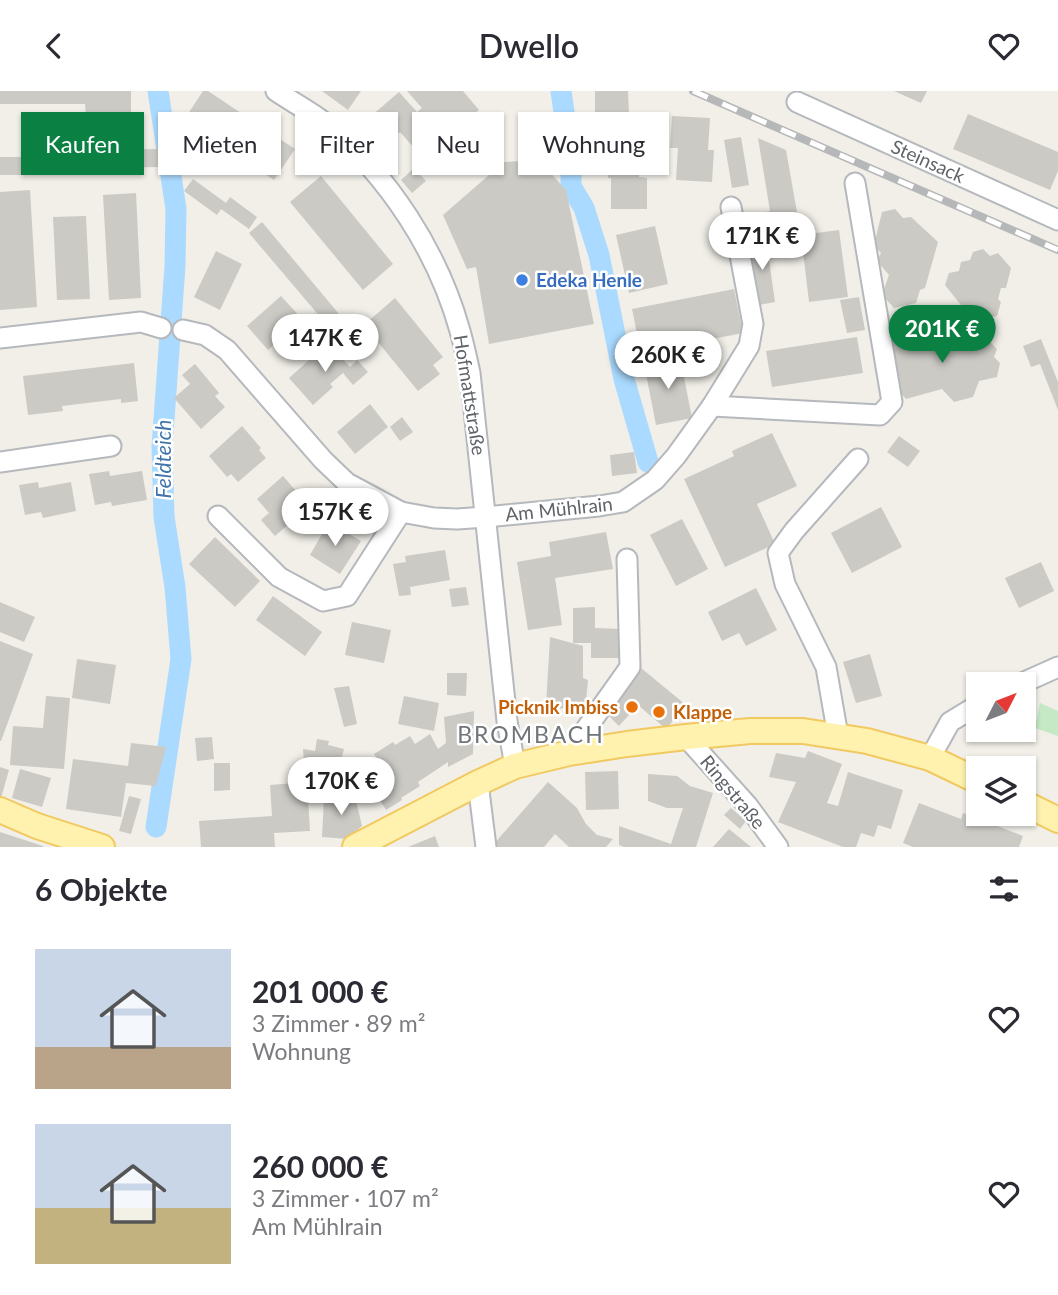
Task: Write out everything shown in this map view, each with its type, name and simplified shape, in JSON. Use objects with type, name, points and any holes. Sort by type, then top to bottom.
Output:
[{"type":"main road","points":[[355,847],[515,766],[569,753],[686,737],[750,730],[803,731],[867,741],[930,758],[966,775]]},
{"type":"main road","points":[[1036,809],[1058,820]]},
{"type":"main road","points":[[0,810],[37,826],[102,847]]},
{"type":"street","name":"Hofmattstraße","points":[[276,91],[325,123],[364,161],[411,221],[442,279],[460,330],[470,373],[507,720],[515,766]]},
{"type":"street","name":"Steinsack","points":[[797,102],[1058,220]]},
{"type":"street","points":[[712,406],[880,415],[891,402],[855,183]]},
{"type":"street","name":"Am Mühlrain","points":[[183,330],[205,335],[227,350],[339,475],[348,483],[401,512],[434,518],[486,517],[623,502],[655,479],[682,447],[712,406],[749,346],[752,324],[731,207]]},
{"type":"street","points":[[0,338],[141,322],[161,328]]},
{"type":"street","points":[[0,462],[111,446]]},
{"type":"street","points":[[838,736],[826,667],[785,584],[778,553],[858,459]]},
{"type":"street","points":[[218,516],[279,577],[323,601],[347,596],[401,512]]},
{"type":"street","points":[[569,753],[630,667],[627,559]]},
{"type":"street","points":[[1036,677],[1058,667]]},
{"type":"street","points":[[930,758],[950,722],[966,712]]},
{"type":"street","name":"Ringstraße","points":[[686,737],[748,806],[778,847]]},
{"type":"street","points":[[478,783],[486,847]]},
{"type":"green space","points":[[1040,703],[1058,711],[1058,736],[1036,728]]},
{"type":"building","points":[[0,91],[131,91],[131,112],[86,112],[85,104],[0,104]]},
{"type":"building","points":[[203,91],[208,91],[240,112],[189,112]]},
{"type":"building","points":[[322,91],[361,91],[348,110]]},
{"type":"building","points":[[407,91],[463,91],[479,110],[417,112],[422,108]]},
{"type":"building","points":[[595,91],[628,91],[629,112],[595,112]]},
{"type":"building","points":[[894,91],[927,91],[921,103]]},
{"type":"building","points":[[399,92],[417,112],[412,112],[412,146],[400,132],[398,134],[398,112],[376,112]]},
{"type":"building","points":[[968,114],[1058,152],[1058,171],[1050,190],[953,149]]},
{"type":"building","points":[[672,116],[710,118],[708,150],[714,150],[712,182],[676,180],[678,148],[670,148]]},
{"type":"building","points":[[741,137],[749,185],[732,188],[724,140]]},
{"type":"building","points":[[758,138],[786,150],[801,235],[767,241],[762,213],[770,211]]},
{"type":"building","points":[[281,140],[295,149],[281,170]]},
{"type":"building","points":[[144,149],[158,149],[158,167],[144,167]]},
{"type":"building","points":[[0,157],[21,157],[21,175],[0,175]]},
{"type":"building","points":[[518,161],[518,175],[552,175],[566,190],[594,324],[489,344],[476,267],[467,269],[443,215],[489,175],[504,175],[504,162]]},
{"type":"building","points":[[412,170],[412,175],[420,175],[426,181],[412,193],[401,180]]},
{"type":"building","points":[[608,175],[639,175],[647,178],[647,209],[611,209],[611,178],[608,178]]},
{"type":"building","points":[[321,176],[393,264],[363,290],[290,202]]},
{"type":"building","points":[[193,179],[226,203],[230,197],[257,217],[249,229],[221,209],[217,215],[184,191]]},
{"type":"building","points":[[30,190],[37,307],[0,310],[0,192]]},
{"type":"building","points":[[136,193],[141,298],[109,300],[103,195]]},
{"type":"building","points":[[895,209],[903,218],[911,217],[938,242],[925,288],[920,290],[916,303],[894,308],[882,295],[889,275],[877,261],[881,253],[874,245],[882,212]]},
{"type":"building","points":[[86,216],[90,299],[57,300],[53,217]]},
{"type":"building","points":[[262,222],[339,314],[327,325],[249,233]]},
{"type":"building","points":[[655,226],[668,284],[629,293],[616,235]]},
{"type":"building","points":[[839,230],[848,297],[809,302],[801,235]]},
{"type":"building","points":[[766,239],[775,302],[759,305],[750,241]]},
{"type":"building","points":[[983,249],[990,256],[998,253],[1011,268],[1006,288],[1001,288],[997,316],[989,318],[981,310],[968,314],[945,285],[949,273],[959,271],[961,262],[970,260],[973,252]]},
{"type":"building","points":[[216,251],[242,264],[220,310],[194,297]]},
{"type":"building","points":[[734,289],[743,333],[641,353],[632,309]]},
{"type":"building","points":[[281,296],[302,319],[268,350],[247,326]]},
{"type":"building","points":[[859,297],[865,330],[847,333],[840,300]]},
{"type":"building","points":[[395,298],[443,357],[433,365],[440,374],[418,391],[364,325]]},
{"type":"building","points":[[315,313],[324,324],[312,335],[302,324]]},
{"type":"building","points":[[957,330],[965,338],[973,335],[979,341],[988,340],[997,349],[994,357],[1000,363],[997,377],[979,381],[973,397],[954,402],[942,389],[906,399],[893,385],[888,355],[893,343],[902,342],[904,335],[919,332],[930,344],[942,343],[945,333]]},
{"type":"building","points":[[857,337],[863,373],[772,387],[766,351]]},
{"type":"building","points":[[1041,339],[1058,382],[1058,410],[1040,364],[1031,367],[1023,346]]},
{"type":"building","points":[[328,343],[350,367],[357,360],[368,372],[353,385],[343,373],[330,384],[333,387],[313,405],[289,378]]},
{"type":"building","points":[[680,357],[692,418],[656,425],[644,364]]},
{"type":"building","points":[[134,363],[138,401],[121,403],[121,399],[62,406],[63,411],[28,415],[23,376]]},
{"type":"building","points":[[195,364],[219,393],[215,396],[225,407],[201,429],[174,398],[190,384],[182,375]]},
{"type":"building","points":[[370,404],[388,427],[355,454],[337,432]]},
{"type":"building","points":[[402,417],[413,432],[400,441],[390,427]]},
{"type":"building","points":[[242,426],[266,458],[238,482],[231,474],[227,477],[209,456]]},
{"type":"building","points":[[772,433],[797,486],[757,504],[775,544],[725,567],[684,479],[734,456],[732,451]]},
{"type":"building","points":[[899,436],[920,451],[908,467],[887,452]]},
{"type":"building","points":[[634,452],[637,473],[612,476],[610,455]]},
{"type":"building","points":[[109,471],[110,476],[142,471],[147,500],[112,506],[111,502],[95,505],[89,474]]},
{"type":"building","points":[[283,476],[309,506],[275,536],[261,520],[269,513],[257,499]]},
{"type":"building","points":[[38,482],[39,488],[71,482],[76,511],[43,518],[41,512],[25,515],[19,485]]},
{"type":"building","points":[[881,507],[902,547],[852,573],[831,533]]},
{"type":"building","points":[[682,519],[708,569],[676,586],[650,535]]},
{"type":"building","points":[[329,522],[361,541],[340,574],[310,555]]},
{"type":"building","points":[[606,532],[613,569],[555,578],[562,625],[528,630],[517,562],[551,556],[549,542]]},
{"type":"building","points":[[215,537],[260,581],[235,607],[189,564]]},
{"type":"building","points":[[445,550],[450,580],[410,587],[411,595],[399,596],[393,564],[406,562],[405,556]]},
{"type":"building","points":[[1041,562],[1054,591],[1019,608],[1005,578]]},
{"type":"building","points":[[466,587],[469,605],[452,607],[449,589]]},
{"type":"building","points":[[756,588],[777,630],[746,646],[739,633],[722,641],[708,612]]},
{"type":"building","points":[[273,596],[322,632],[305,656],[256,620]]},
{"type":"building","points":[[0,602],[35,617],[24,642],[0,632]]},
{"type":"building","points":[[595,607],[595,628],[622,629],[622,658],[591,658],[591,643],[573,643],[573,608]]},
{"type":"building","points":[[352,622],[391,630],[384,663],[345,655]]},
{"type":"building","points":[[550,637],[583,646],[583,678],[588,680],[585,712],[546,706]]},
{"type":"building","points":[[0,641],[33,654],[1,741],[0,741]]},
{"type":"building","points":[[870,654],[882,696],[856,703],[843,662]]},
{"type":"building","points":[[77,659],[116,665],[110,704],[72,698]]},
{"type":"building","points":[[641,668],[686,705],[666,729],[638,705],[619,726],[604,711]]},
{"type":"building","points":[[447,673],[467,673],[466,696],[447,695]]},
{"type":"building","points":[[349,686],[357,724],[344,727],[334,688]]},
{"type":"building","points":[[46,696],[70,698],[64,769],[10,765],[13,726],[43,728]]},
{"type":"building","points":[[404,696],[439,703],[434,731],[398,724]]},
{"type":"building","points":[[474,711],[473,754],[448,767],[448,762],[418,782],[420,786],[386,810],[361,769],[377,759],[374,754],[393,742],[395,745],[410,736],[415,744],[430,734],[438,749],[446,743],[444,717]]},
{"type":"building","points":[[212,737],[214,759],[197,761],[195,738]]},
{"type":"building","points":[[317,739],[329,741],[328,745],[344,749],[336,781],[320,777],[322,768],[304,764],[303,749],[315,751]]},
{"type":"building","points":[[131,743],[166,747],[156,786],[126,783],[121,817],[66,809],[73,759],[128,766]]},
{"type":"building","points":[[808,751],[842,764],[827,803],[838,806],[848,772],[903,790],[891,829],[878,825],[874,837],[861,833],[856,847],[843,847],[778,822],[796,782],[769,777],[776,753],[805,758]]},
{"type":"building","points":[[214,763],[230,763],[230,790],[214,791]]},
{"type":"building","points":[[0,767],[9,770],[1,798],[0,798]]},
{"type":"building","points":[[20,769],[51,778],[42,807],[12,798]]},
{"type":"building","points":[[618,771],[619,809],[586,810],[585,772]]},
{"type":"building","points":[[648,774],[677,776],[690,786],[713,793],[696,847],[619,845],[619,826],[671,844],[683,808],[667,808],[648,801]]},
{"type":"building","points":[[307,782],[310,831],[274,833],[275,847],[201,847],[199,821],[272,816],[270,785]]},
{"type":"building","points":[[548,782],[577,808],[586,824],[597,835],[613,839],[606,847],[569,847],[555,834],[544,847],[493,845]]},
{"type":"building","points":[[129,796],[141,799],[131,834],[119,831]]},
{"type":"building","points":[[355,796],[362,826],[347,839],[322,837],[324,798]]},
{"type":"building","points":[[919,803],[961,819],[963,813],[966,814],[966,826],[997,826],[1023,836],[1019,847],[913,847],[903,843]]},
{"type":"building","points":[[731,808],[746,821],[740,829],[724,815]]},
{"type":"building","points":[[729,829],[751,847],[713,847]]},
{"type":"building","points":[[0,832],[43,846],[43,847],[0,847]]},
{"type":"building","points":[[435,836],[439,847],[408,847]]},
{"type":"waterway","name":"Feldteich","points":[[156,827],[181,659],[175,587],[164,517],[162,447],[175,266],[176,209],[158,91]]},
{"type":"waterway","points":[[561,91],[571,161],[571,186],[584,208],[599,255],[624,379],[648,462]]},
{"type":"railway","points":[[693,91],[1058,250]]},
{"type":"place","name":"Edeka Henle","points":[[522,280]]},
{"type":"place","name":"Picknik Imbiss","points":[[632,707]]},
{"type":"place","name":"Klappe","points":[[659,712]]},
{"type":"district","name":"BROMBACH","points":[[531,735]]}]
